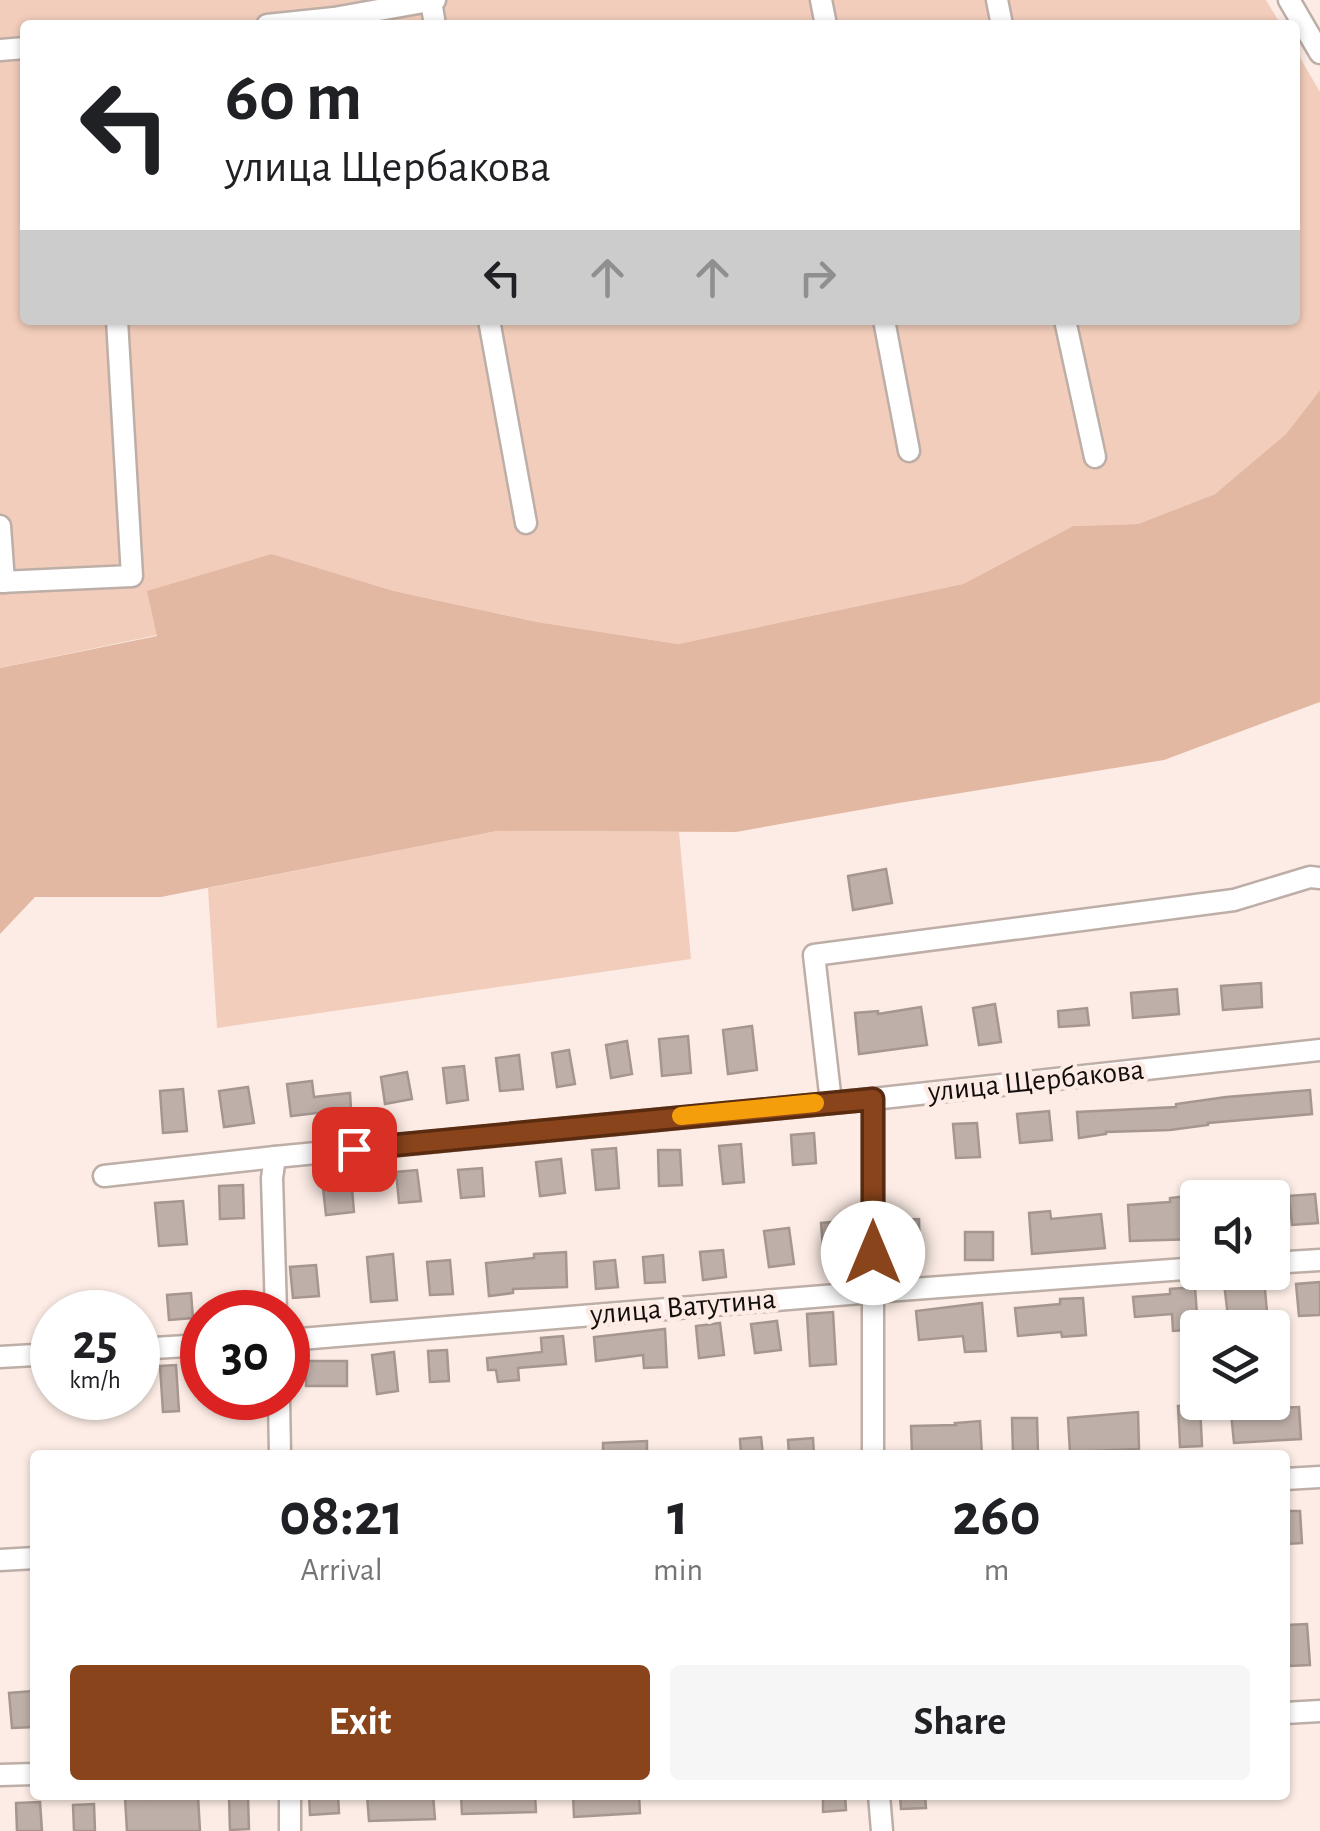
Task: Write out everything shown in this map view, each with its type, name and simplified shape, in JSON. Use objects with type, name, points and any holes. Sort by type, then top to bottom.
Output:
[{"type":"street","points":[[287,20],[334,9],[433,0]]},
{"type":"street","points":[[1289,0],[1320,53]]},
{"type":"street","points":[[0,526],[2,582],[132,576],[117,325]]},
{"type":"street","points":[[490,325],[526,522]]},
{"type":"street","points":[[885,325],[909,451]]},
{"type":"street","points":[[1067,325],[1095,458]]},
{"type":"street","points":[[831,1102],[814,955],[1234,900],[1310,876],[1320,878]]},
{"type":"street","name":"улица Щербакова","points":[[104,1176],[1320,1050]]},
{"type":"street","points":[[873,1099],[873,1450]]},
{"type":"street","points":[[275,1156],[272,1178],[275,1290]]},
{"type":"street","points":[[1290,1262],[1320,1260]]},
{"type":"street","name":"улица Ватутина","points":[[310,1338],[1180,1269]]},
{"type":"street","points":[[0,1358],[30,1356]]},
{"type":"street","points":[[279,1420],[280,1450]]},
{"type":"street","points":[[1290,1479],[1320,1477]]},
{"type":"street","points":[[0,1560],[30,1558]]},
{"type":"street","points":[[1290,1713],[1320,1712]]},
{"type":"street","points":[[0,1775],[30,1774]]},
{"type":"street","points":[[290,1800],[290,1831]]},
{"type":"street","points":[[879,1800],[882,1831]]},
{"type":"shaded area","points":[[0,0],[1266,0],[1278,20],[20,20],[20,325],[1300,325],[1300,58],[1320,92],[1320,390],[1286,434],[1215,494],[1138,524],[1073,526],[963,584],[678,644],[537,622],[394,591],[272,554],[157,635],[0,668]]},
{"type":"shaded area","points":[[1320,390],[1320,702],[1164,760],[736,832],[497,831],[161,897],[35,897],[0,934],[0,668],[157,636],[147,591],[272,554],[394,591],[537,622],[678,644],[963,584],[1073,526],[1138,524],[1215,494],[1286,434]]},
{"type":"shaded area","points":[[497,831],[679,832],[691,959],[217,1028],[208,888]]},
{"type":"building","points":[[886,869],[892,903],[853,910],[848,876]]},
{"type":"building","points":[[1261,983],[1262,1007],[1223,1010],[1221,986]]},
{"type":"building","points":[[1177,989],[1179,1014],[1133,1018],[1131,993]]},
{"type":"building","points":[[995,1004],[1001,1042],[979,1045],[973,1008]]},
{"type":"building","points":[[921,1007],[927,1045],[859,1054],[855,1013],[878,1014]]},
{"type":"building","points":[[1087,1008],[1089,1025],[1059,1027],[1058,1011]]},
{"type":"building","points":[[752,1026],[757,1070],[728,1074],[723,1030]]},
{"type":"building","points":[[688,1036],[691,1073],[662,1076],[659,1039]]},
{"type":"building","points":[[627,1041],[632,1074],[611,1078],[606,1045]]},
{"type":"building","points":[[569,1050],[575,1084],[557,1087],[552,1053]]},
{"type":"building","points":[[519,1055],[523,1089],[500,1091],[496,1058]]},
{"type":"building","points":[[464,1066],[468,1100],[447,1103],[443,1068]]},
{"type":"building","points":[[407,1072],[412,1099],[385,1104],[381,1077]]},
{"type":"building","points":[[312,1081],[314,1097],[350,1093],[351,1109],[291,1116],[287,1084]]},
{"type":"building","points":[[248,1087],[254,1123],[224,1127],[219,1091]]},
{"type":"building","points":[[183,1089],[187,1131],[163,1133],[160,1091]]},
{"type":"building","points":[[1310,1090],[1312,1114],[1170,1130],[1106,1132],[1079,1138],[1077,1112],[1176,1107],[1226,1097]]},
{"type":"building","points":[[1049,1111],[1052,1140],[1020,1143],[1017,1114]]},
{"type":"building","points":[[977,1123],[980,1157],[956,1158],[953,1124]]},
{"type":"building","points":[[814,1133],[816,1163],[793,1165],[791,1135]]},
{"type":"building","points":[[741,1144],[744,1182],[723,1184],[719,1146]]},
{"type":"building","points":[[616,1148],[619,1188],[596,1190],[592,1150]]},
{"type":"building","points":[[658,1150],[680,1150],[682,1185],[659,1186]]},
{"type":"building","points":[[561,1159],[565,1193],[540,1196],[536,1162]]},
{"type":"building","points":[[482,1168],[484,1196],[461,1198],[458,1170]]},
{"type":"building","points":[[417,1170],[421,1201],[399,1203],[396,1172]]},
{"type":"building","points":[[351,1177],[354,1212],[326,1215],[322,1179]]},
{"type":"building","points":[[243,1185],[244,1218],[220,1219],[219,1186]]},
{"type":"building","points":[[1315,1194],[1318,1223],[1292,1225],[1290,1196]]},
{"type":"building","points":[[1180,1197],[1180,1240],[1130,1241],[1128,1205],[1170,1202],[1170,1198]]},
{"type":"building","points":[[183,1201],[187,1244],[159,1246],[155,1203]]},
{"type":"building","points":[[1050,1211],[1051,1219],[1101,1214],[1105,1248],[1032,1254],[1029,1213]]},
{"type":"building","points":[[919,1219],[920,1259],[894,1260],[892,1220]]},
{"type":"building","points":[[843,1221],[846,1258],[824,1260],[821,1223]]},
{"type":"building","points":[[789,1228],[794,1264],[769,1267],[764,1231]]},
{"type":"building","points":[[965,1232],[993,1232],[993,1260],[965,1260]]},
{"type":"building","points":[[723,1250],[726,1277],[703,1280],[700,1252]]},
{"type":"building","points":[[566,1252],[567,1287],[513,1289],[513,1293],[489,1296],[486,1263]]},
{"type":"building","points":[[393,1254],[397,1300],[371,1302],[367,1257]]},
{"type":"building","points":[[663,1255],[665,1282],[645,1283],[643,1257]]},
{"type":"building","points":[[450,1260],[453,1294],[430,1295],[427,1262]]},
{"type":"building","points":[[615,1260],[618,1287],[596,1289],[594,1262]]},
{"type":"building","points":[[316,1265],[319,1296],[310,1297],[310,1290],[292,1290],[290,1267]]},
{"type":"building","points":[[1320,1282],[1320,1315],[1299,1316],[1296,1284]]},
{"type":"building","points":[[1170,1289],[1195,1290],[1197,1310],[1180,1310],[1180,1330],[1173,1331],[1172,1314],[1135,1317],[1133,1297],[1170,1294]]},
{"type":"building","points":[[1225,1290],[1265,1290],[1267,1310],[1227,1310]]},
{"type":"building","points":[[180,1294],[180,1319],[169,1320],[167,1295]]},
{"type":"building","points":[[1083,1298],[1086,1335],[1062,1337],[1061,1332],[1018,1336],[1015,1308]]},
{"type":"building","points":[[982,1303],[986,1351],[965,1352],[963,1336],[919,1340],[916,1311]]},
{"type":"building","points":[[833,1312],[836,1364],[810,1366],[807,1314]]},
{"type":"building","points":[[777,1321],[781,1350],[755,1353],[751,1324]]},
{"type":"building","points":[[720,1323],[724,1355],[699,1358],[696,1326]]},
{"type":"building","points":[[665,1329],[667,1367],[644,1368],[643,1355],[596,1361],[594,1337]]},
{"type":"building","points":[[563,1336],[566,1364],[518,1368],[519,1380],[498,1382],[496,1370],[488,1370],[487,1358],[542,1352],[541,1338]]},
{"type":"building","points":[[447,1350],[449,1381],[430,1382],[428,1351]]},
{"type":"building","points":[[394,1352],[398,1391],[377,1394],[372,1355]]},
{"type":"building","points":[[310,1361],[347,1361],[347,1386],[310,1386]]},
{"type":"building","points":[[176,1365],[179,1411],[163,1412],[160,1366]]},
{"type":"building","points":[[1178,1406],[1180,1420],[1201,1420],[1202,1446],[1180,1447]]},
{"type":"building","points":[[1290,1407],[1299,1407],[1301,1439],[1234,1443],[1232,1420],[1290,1420]]},
{"type":"building","points":[[1138,1412],[1139,1449],[1070,1450],[1068,1418]]},
{"type":"building","points":[[1012,1418],[1037,1418],[1038,1450],[1013,1450]]},
{"type":"building","points":[[980,1421],[982,1450],[912,1450],[911,1426]]},
{"type":"building","points":[[761,1437],[762,1450],[741,1450],[740,1439]]},
{"type":"building","points":[[813,1438],[814,1450],[789,1450],[788,1440]]},
{"type":"building","points":[[647,1441],[647,1450],[603,1450],[603,1443]]},
{"type":"building","points":[[1290,1511],[1300,1511],[1302,1543],[1290,1544]]},
{"type":"building","points":[[1307,1624],[1310,1665],[1290,1666],[1290,1625]]},
{"type":"building","points":[[30,1691],[30,1727],[12,1728],[9,1693]]},
{"type":"building","points":[[125,1800],[198,1800],[200,1831],[127,1831]]},
{"type":"building","points":[[229,1800],[248,1800],[249,1829],[230,1830]]},
{"type":"building","points":[[309,1800],[338,1800],[339,1813],[310,1815]]},
{"type":"building","points":[[367,1800],[433,1800],[435,1819],[369,1821]]},
{"type":"building","points":[[461,1800],[535,1800],[536,1812],[462,1814]]},
{"type":"building","points":[[573,1800],[639,1800],[640,1813],[574,1817]]},
{"type":"building","points":[[823,1800],[845,1800],[846,1810],[823,1812]]},
{"type":"building","points":[[900,1800],[925,1800],[926,1808],[901,1809]]},
{"type":"building","points":[[40,1802],[42,1831],[17,1831],[16,1803]]},
{"type":"building","points":[[94,1804],[95,1831],[74,1831],[73,1805]]},
{"type":"slow traffic","points":[[681,1116],[815,1103]]},
{"type":"route","points":[[354,1149],[873,1099],[873,1253]]}]
